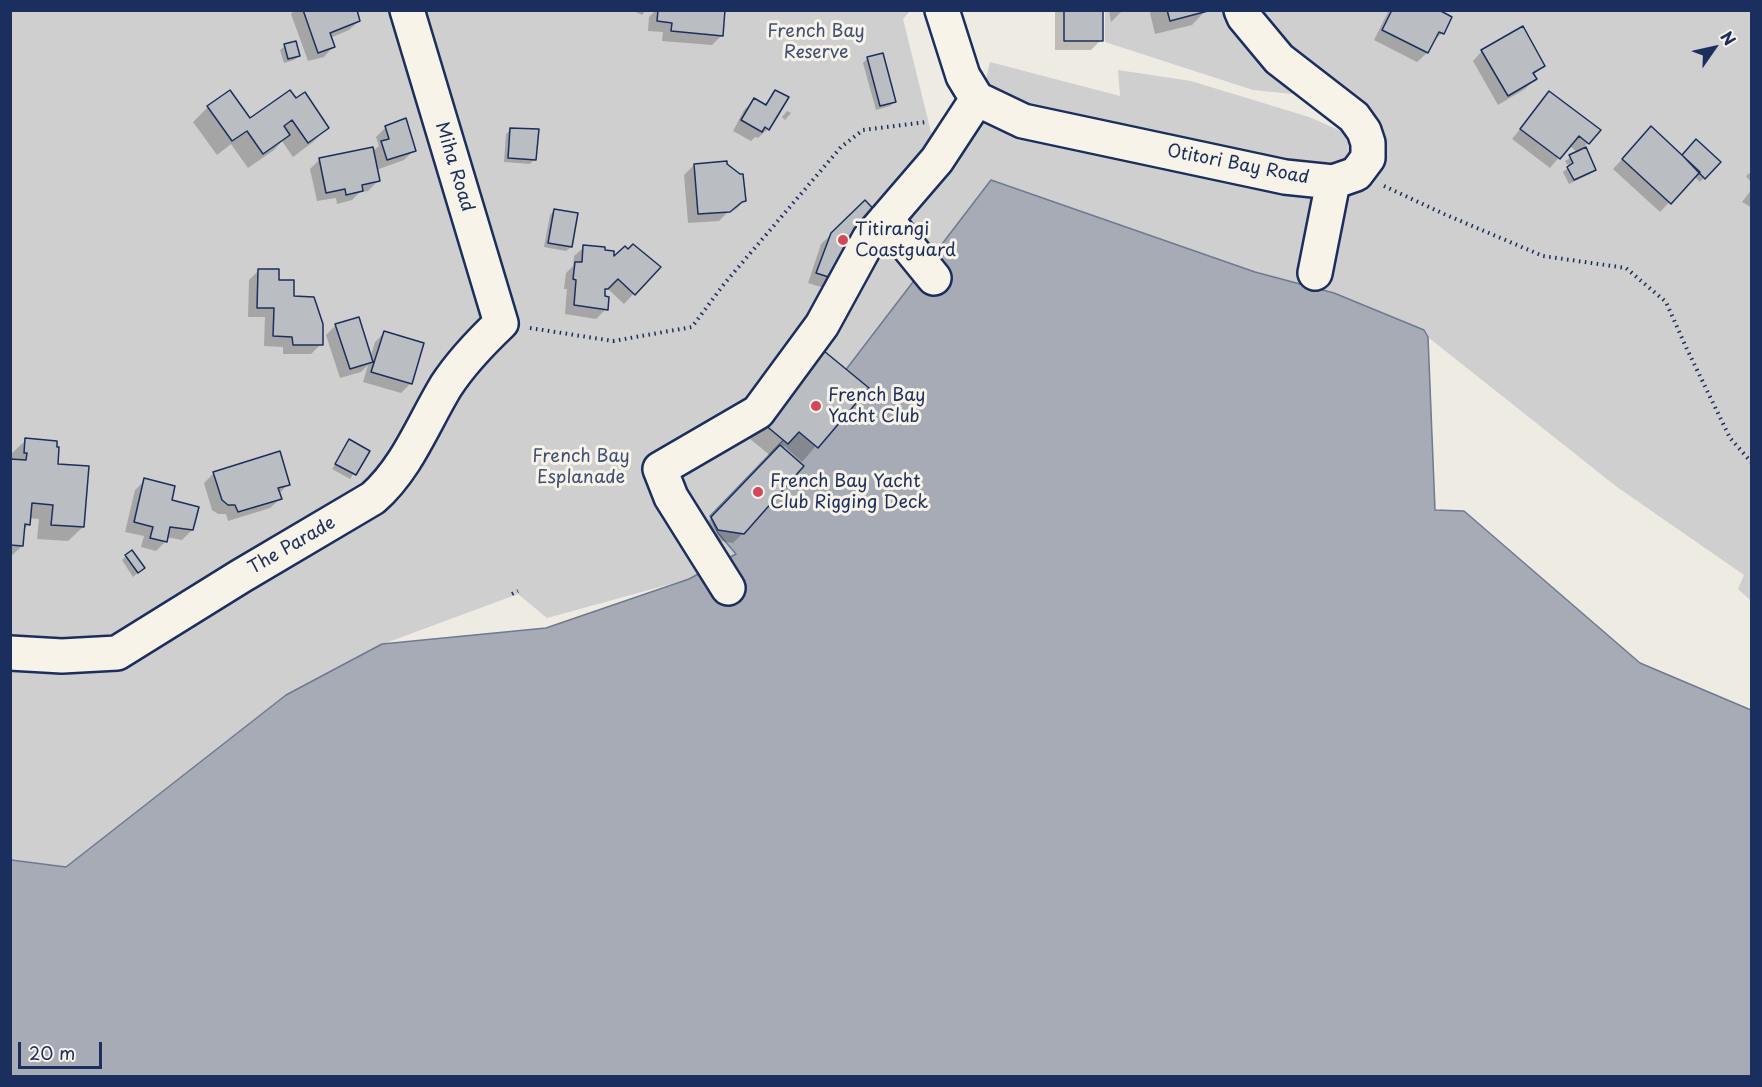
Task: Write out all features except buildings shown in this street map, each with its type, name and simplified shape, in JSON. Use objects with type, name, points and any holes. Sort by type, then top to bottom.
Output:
[{"type":"street","name":"Miha Road","points":[[407,10],[501,323]]},
{"type":"street","points":[[728,588],[671,497],[660,469],[758,412],[822,325],[869,239],[937,160],[977,99],[963,76],[942,10]]},
{"type":"street","points":[[1241,10],[1244,17],[1279,58],[1354,117],[1364,131],[1368,143],[1368,158],[1344,178],[1315,273]]},
{"type":"street","name":"Otitori Bay Road","points":[[977,99],[1023,121],[1285,177],[1344,178]]},
{"type":"street","points":[[886,219],[934,278]]},
{"type":"street","name":"The Parade","points":[[10,653],[86,656],[117,653],[373,498],[387,486],[399,470],[448,384],[479,343],[501,323]]},
{"type":"path","points":[[501,323],[613,341],[692,327],[724,284],[841,147],[863,130],[927,122]]},
{"type":"path","points":[[1344,178],[1443,214],[1543,256],[1626,268],[1666,302],[1730,438],[1752,463]]},
{"type":"path","points":[[512,594],[518,591]]},
{"type":"green space","points":[[11,11],[910,11],[903,19],[932,136],[971,141],[990,62],[1120,96],[1118,70],[1191,81],[1309,117],[1387,151],[1363,101],[1253,90],[1105,42],[1105,11],[1751,11],[1751,601],[1738,589],[1744,575],[1617,487],[1429,338],[689,579],[547,618],[518,594],[383,644],[11,1076],[43,865],[11,860]]},
{"type":"shaded area","points":[[991,180],[1255,272],[1334,293],[1424,330],[1428,337],[1435,510],[1464,511],[1640,663],[1751,710],[1751,1076],[11,1076],[11,860],[66,867],[286,695],[382,644],[546,628],[689,579],[736,554],[718,533],[710,516],[825,397]]},
{"type":"place","name":"Titirangi Coastguard","points":[[843,240]]},
{"type":"place","name":"French Bay Yacht Club","points":[[816,406]]},
{"type":"place","name":"French Bay Yacht Club Rigging Deck","points":[[758,492]]},
{"type":"park label","name":"French Bay Reserve","points":[[816,42]]},
{"type":"park label","name":"French Bay Esplanade","points":[[581,467]]}]
